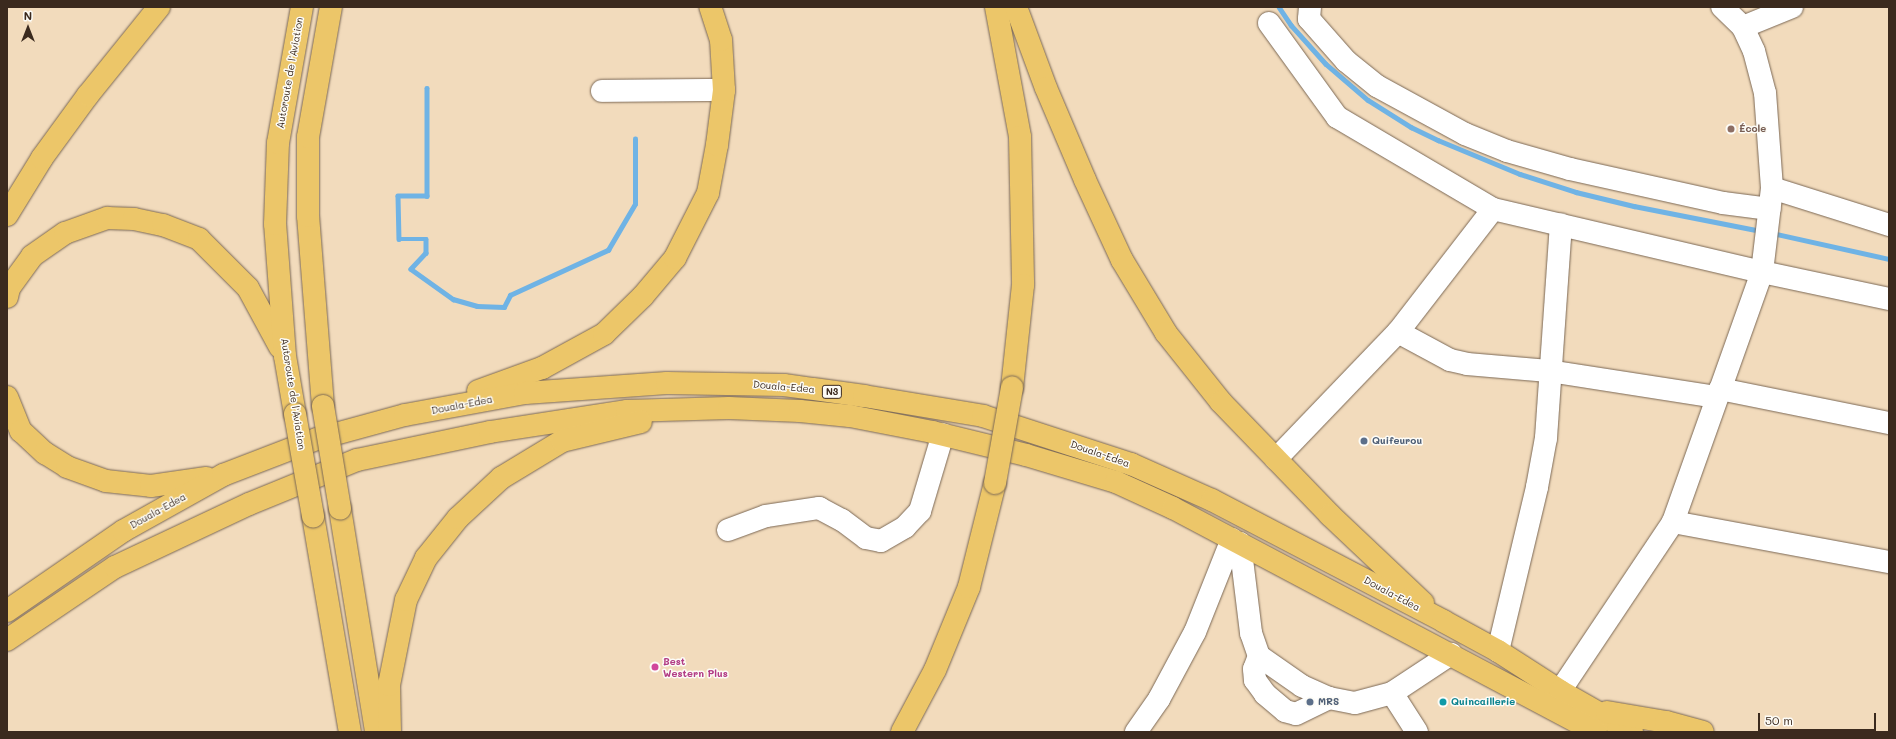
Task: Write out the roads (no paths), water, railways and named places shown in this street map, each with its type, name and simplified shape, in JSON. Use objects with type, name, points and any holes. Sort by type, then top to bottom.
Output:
[{"type":"highway","points":[[7,215],[42,158],[88,95],[159,7]]},
{"type":"highway","name":"Autoroute de l'Aviation","points":[[302,7],[278,143],[275,224],[285,356],[350,732]]},
{"type":"highway","points":[[331,7],[324,39],[308,137],[308,216],[323,406],[376,732]]},
{"type":"highway","points":[[324,39],[338,7]]},
{"type":"highway","points":[[405,415],[542,368],[604,334],[643,296],[675,258],[708,193],[724,90],[721,40],[710,7]]},
{"type":"highway","points":[[902,732],[936,670],[969,587],[995,483],[1012,388],[1023,285],[1020,137],[996,7]]},
{"type":"highway","points":[[1016,7],[1046,88],[1122,260],[1166,333],[1221,402],[1330,515],[1443,621]]},
{"type":"highway","points":[[7,297],[10,288],[32,256],[65,233],[107,218],[134,219],[163,225],[199,239],[248,288],[285,356]]},
{"type":"highway","name":"Douala-Edea","points":[[7,611],[123,531],[223,475],[317,439],[405,415],[525,393],[667,383],[784,385],[864,396],[982,416],[1131,464],[1212,500],[1443,621],[1498,651],[1560,691],[1632,732]]},
{"type":"highway","points":[[7,397],[21,431],[44,453],[67,467],[106,481],[151,486],[223,475]]},
{"type":"highway","name":"N3","points":[[7,640],[115,567],[249,504],[357,460],[552,420],[627,411],[729,408],[800,410],[850,416],[937,433],[1026,454],[1116,482],[1174,508],[1596,732]]},
{"type":"highway","points":[[390,732],[389,685],[406,600],[426,558],[458,518],[502,478],[562,441],[633,423],[706,417],[784,418],[937,433]]},
{"type":"highway","points":[[7,656],[30,631],[115,567]]},
{"type":"highway","points":[[1595,711],[1666,722],[1703,732]]},
{"type":"street","points":[[1310,7],[1309,19],[1346,61],[1377,86],[1465,134],[1507,151],[1570,169],[1723,203],[1770,205],[1889,225]]},
{"type":"street","points":[[1560,691],[1673,522],[1764,264],[1770,205],[1765,93],[1754,50],[1743,27],[1722,7]]},
{"type":"street","points":[[1743,27],[1792,7]]},
{"type":"street","points":[[1270,23],[1340,120],[1493,209],[1561,225],[1764,264],[1889,299]]},
{"type":"street","points":[[602,91],[724,90]]},
{"type":"street","points":[[1276,459],[1398,332],[1493,209]]},
{"type":"street","points":[[1498,651],[1543,460],[1561,225]]},
{"type":"street","points":[[1398,332],[1450,360],[1719,393],[1889,423]]},
{"type":"street","points":[[728,530],[766,516],[819,508],[842,520],[866,538],[881,541],[905,527],[920,511],[937,433]]},
{"type":"street","points":[[1673,522],[1889,562]]},
{"type":"street","points":[[1236,541],[1251,633],[1259,656],[1302,686],[1329,698],[1355,703],[1392,693],[1451,654]]},
{"type":"street","points":[[1136,732],[1159,699],[1195,632],[1236,541]]},
{"type":"street","points":[[1259,656],[1254,669],[1255,680],[1265,694],[1285,711],[1296,714],[1329,698]]},
{"type":"street","points":[[1392,693],[1417,732]]},
{"type":"waterway","points":[[1279,7],[1291,25],[1326,64],[1368,100],[1411,127],[1438,140],[1520,174],[1576,192],[1634,206],[1761,231]]},
{"type":"waterway","points":[[427,88],[427,196],[398,196],[399,239],[426,239],[426,253],[411,269],[453,299],[477,306],[504,307],[510,295],[608,250],[635,204],[635,139]]},
{"type":"waterway","points":[[1772,233],[1889,259]]},
{"type":"place","name":"École","points":[[1731,129]]},
{"type":"place","name":"Quifeurou","points":[[1364,441]]},
{"type":"place","name":"Best Western Plus","points":[[655,667]]},
{"type":"place","name":"MRS","points":[[1310,702]]},
{"type":"place","name":"Quincaillerie","points":[[1443,702]]}]
